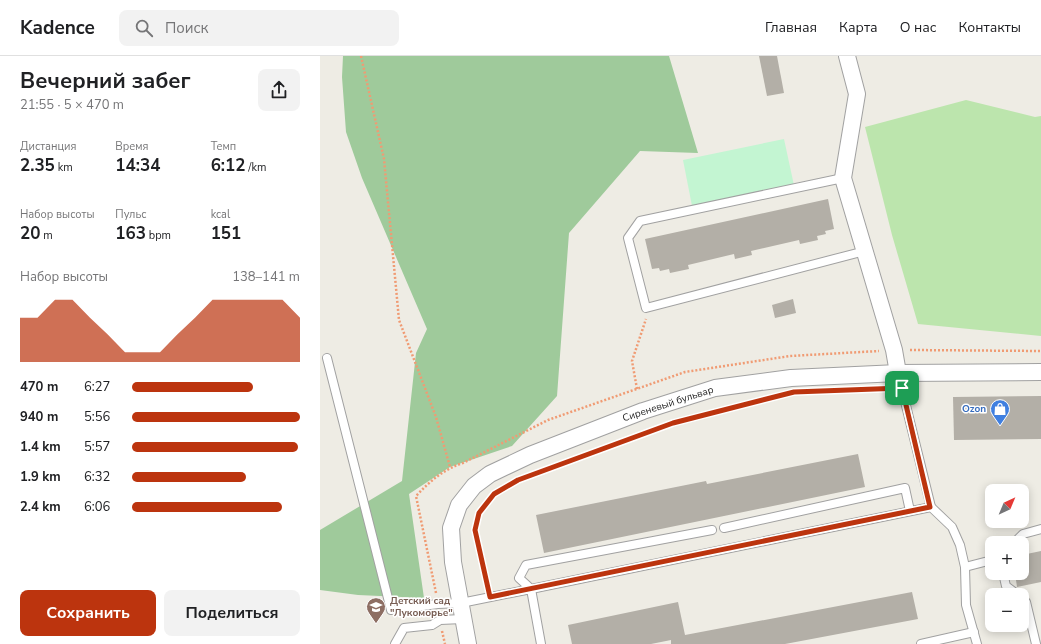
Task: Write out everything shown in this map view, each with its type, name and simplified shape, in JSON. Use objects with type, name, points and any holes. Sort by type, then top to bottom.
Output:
[{"type":"street","points":[[847,56],[857,94],[843,178],[894,350],[898,373]]},
{"type":"street","name":"Сиреневый бульвар","points":[[468,644],[453,562],[451,528],[459,505],[474,486],[490,474],[530,455],[643,411],[715,388],[791,378],[898,373],[1041,372]]},
{"type":"lane","points":[[843,178],[640,221],[628,238],[646,308],[865,251]]},
{"type":"lane","points":[[326,358],[391,610],[438,604],[461,603],[531,590],[930,507]]},
{"type":"lane","points":[[898,373],[930,507],[952,526],[960,545],[965,566],[966,605],[977,644]]},
{"type":"lane","points":[[724,528],[905,488],[910,511]]},
{"type":"lane","points":[[1021,536],[1023,534],[1041,529]]},
{"type":"lane","points":[[541,644],[531,590],[518,578],[526,564],[712,530]]},
{"type":"lane","points":[[965,566],[985,562]]},
{"type":"lane","points":[[1029,615],[1036,644]]},
{"type":"lane","points":[[395,644],[404,628],[432,625],[440,620],[463,619]]},
{"type":"lane","points":[[921,644],[974,632]]},
{"type":"path","points":[[361,56],[384,160],[399,320],[436,417],[450,467]]},
{"type":"path","points":[[637,389],[632,362],[646,321],[646,308]]},
{"type":"path","points":[[490,597],[475,530],[479,513],[494,494],[518,480],[673,423],[772,398]]},
{"type":"green space","points":[[343,56],[669,56],[698,153],[640,151],[569,233],[557,396],[512,446],[450,467],[409,494],[424,598],[358,595],[320,590],[320,530],[402,481],[416,353],[427,329],[362,178],[346,132],[342,77]]},
{"type":"green space","points":[[966,100],[1035,117],[1041,116],[1041,336],[918,324],[892,235],[865,127]]},
{"type":"green space","points":[[784,139],[795,190],[693,211],[683,160]]},
{"type":"building","points":[[759,56],[777,56],[784,93],[767,96]]},
{"type":"building","points":[[828,199],[834,229],[825,231],[826,234],[817,236],[818,240],[800,244],[799,240],[751,251],[752,255],[735,259],[734,254],[688,265],[689,269],[670,273],[669,269],[660,271],[659,268],[652,269],[645,239]]},
{"type":"building","points":[[793,299],[796,313],[775,318],[772,305]]},
{"type":"building","points":[[1041,396],[1041,439],[954,440],[953,397]]},
{"type":"building","points":[[858,454],[865,487],[544,553],[536,515],[706,481],[707,484]]},
{"type":"building","points":[[1041,551],[1041,582],[1017,587],[1016,580],[1029,580],[1029,554]]},
{"type":"building","points":[[912,592],[918,619],[785,644],[671,644],[671,640],[651,644],[572,644],[568,625],[678,602],[685,635]]},
{"type":"place","name":"Ozon","points":[[1000,426]]},
{"type":"place","name":"Детский сад \"Лукоморье\"","points":[[376,624]]},
{"type":"route","points":[[902,388],[930,507],[531,590],[490,597],[475,530],[479,513],[494,494],[518,480],[673,423],[794,392],[902,388]]}]
